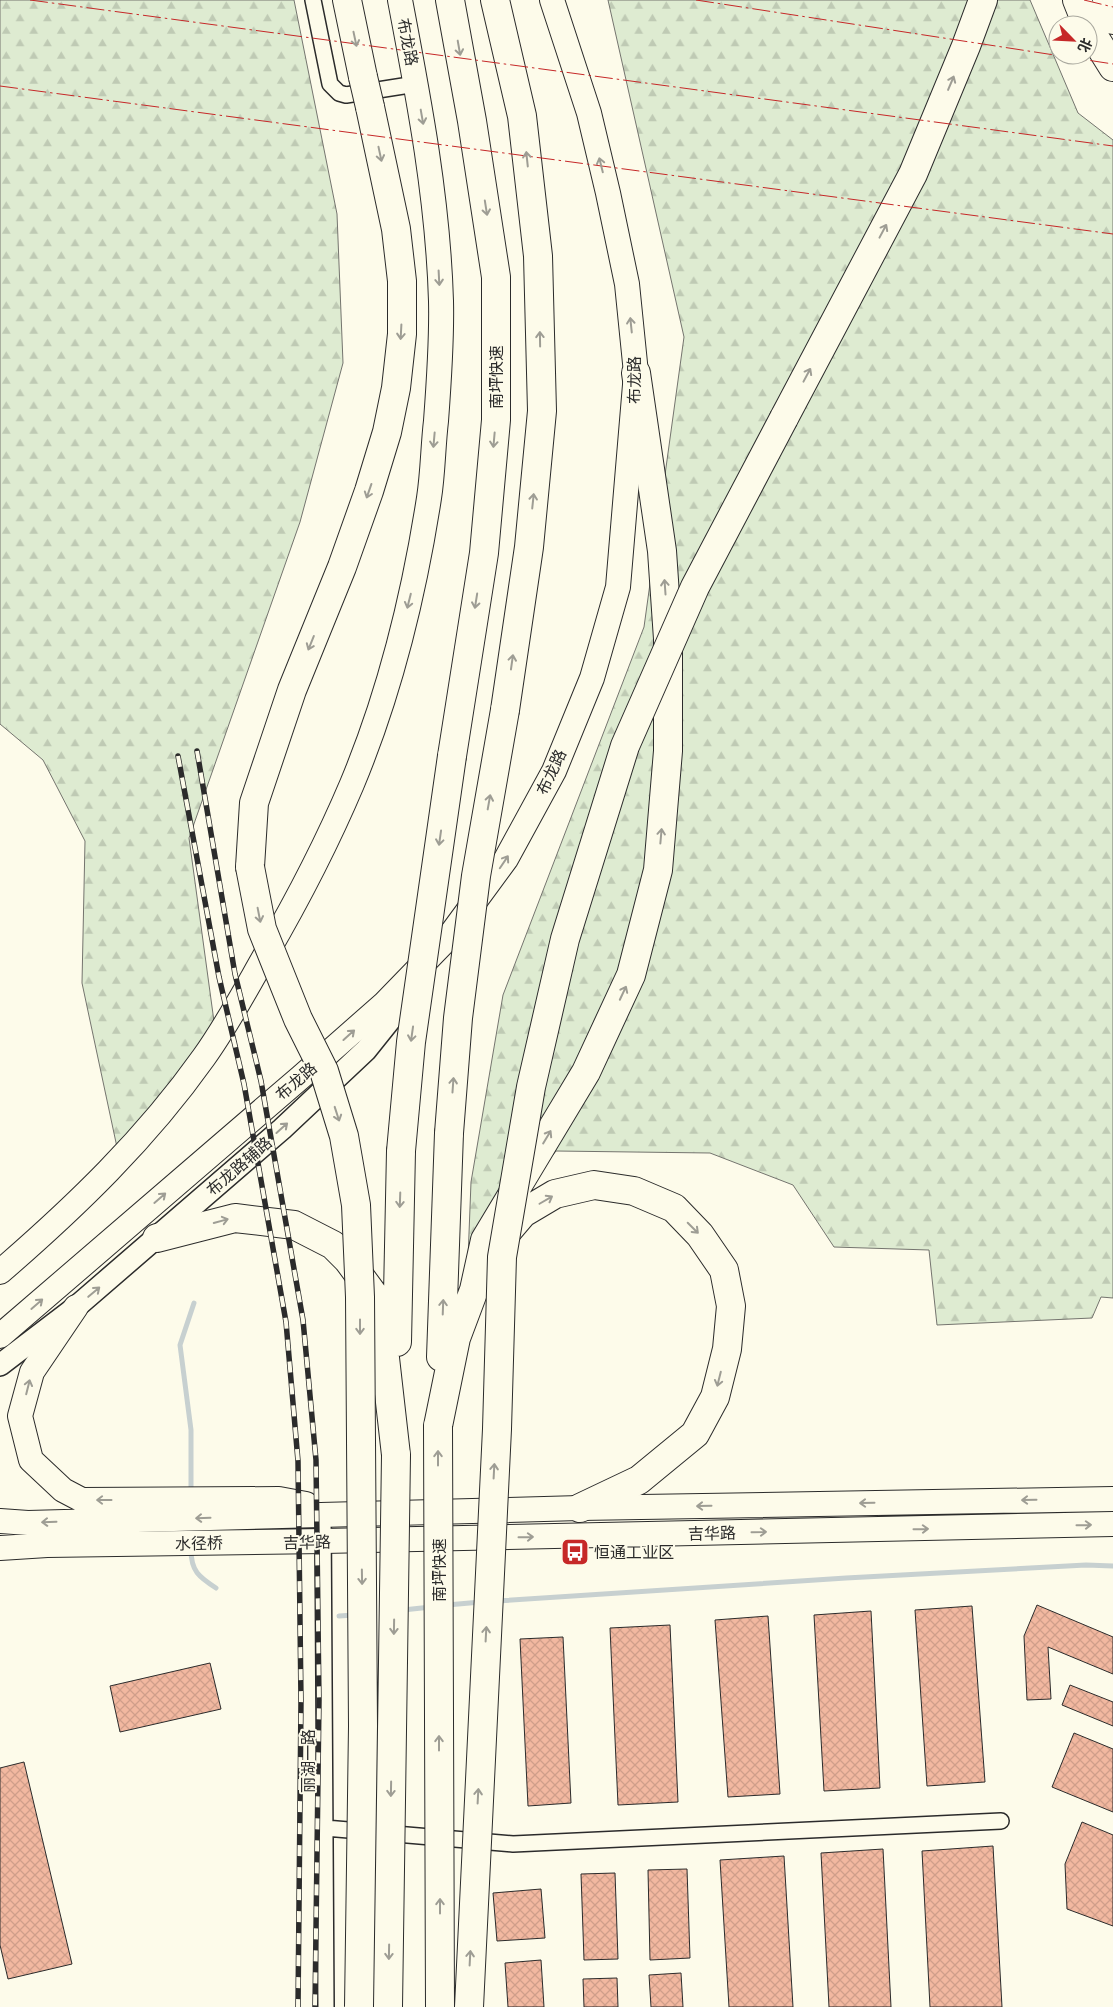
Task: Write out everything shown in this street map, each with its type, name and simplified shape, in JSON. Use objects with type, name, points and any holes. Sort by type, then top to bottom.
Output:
[{"type":"highway","points":[[347,0],[396,229],[402,281],[402,334],[396,388],[388,432],[369,491],[342,567],[292,690],[254,803],[250,867],[262,928],[283,983],[324,1071],[342,1127],[356,1205],[360,1297],[363,1726],[360,2007]]},
{"type":"highway","name":"南坪快速","points":[[396,1456],[397,1277],[401,1151],[411,1042],[452,756],[484,553],[496,420],[496,277],[472,121],[450,0]]},
{"type":"highway","name":"南坪快速","points":[[440,2007],[438,1426],[449,1133],[458,1018],[476,876],[505,710],[529,547],[542,411],[538,256],[522,116],[496,0]]},
{"type":"highway","points":[[469,2007],[496,1429],[502,1257],[531,1087],[564,939],[625,746],[695,587],[913,174],[983,0]]},
{"type":"highway","points":[[1077,0],[1083,15]]},
{"type":"highway","points":[[1107,0],[1113,20]]},
{"type":"highway","points":[[1098,45],[1113,67]]},
{"type":"highway","points":[[474,1290],[485,1240],[586,1072],[631,975],[658,870],[668,751],[668,639],[662,551],[636,373]]},
{"type":"highway","points":[[438,1426],[456,1338],[474,1290],[497,1244],[522,1213],[555,1194],[594,1185],[634,1190],[674,1208],[700,1235],[724,1270],[731,1306],[727,1349],[715,1397],[695,1434],[639,1480],[580,1508]]},
{"type":"highway","points":[[157,1238],[235,1218],[294,1225],[333,1245],[348,1260],[373,1294],[380,1314],[396,1456],[388,2007]]},
{"type":"main road","name":"布龙路","points":[[0,1272],[55,1224],[110,1171],[157,1117],[204,1057],[305,887],[352,783],[384,694],[410,598],[429,496],[438,392],[441,304],[437,228],[426,136],[400,0]]},
{"type":"main road","name":"布龙路","points":[[0,1336],[384,1004],[448,938],[506,859],[554,771],[592,678],[618,586],[636,373],[627,284],[608,193],[588,113],[552,0]]},
{"type":"main road","name":"布龙路辅路","points":[[0,1365],[76,1308],[282,1128],[366,1050],[398,1010],[448,938]]},
{"type":"main road","points":[[76,1308],[32,1372],[20,1416],[31,1460],[63,1490],[82,1500],[152,1509]]},
{"type":"main road","name":"吉华路","points":[[152,1509],[250,1508],[324,1515],[580,1508],[1113,1499]]},
{"type":"main road","points":[[0,1521],[28,1523],[152,1509]]},
{"type":"main road","name":"吉华路","points":[[250,1542],[324,1542],[1113,1524]]},
{"type":"main road","name":"水径桥","points":[[0,1548],[47,1545],[250,1542]]},
{"type":"street","points":[[313,0],[330,84],[334,89],[346,95],[416,84]]},
{"type":"street","name":"丽湖一路","points":[[324,1515],[326,2007]]},
{"type":"street","points":[[325,1828],[513,1844],[1001,1821]]},
{"type":"green space","points":[[0,0],[294,0],[337,214],[343,363],[300,522],[189,838],[216,1036],[118,1152],[82,983],[85,841],[43,760],[0,724]]},
{"type":"green space","points":[[608,0],[1030,0],[1048,42],[1048,65],[1058,65],[1078,113],[1113,140],[1113,1298],[1101,1297],[1092,1318],[937,1325],[929,1250],[834,1247],[793,1185],[710,1153],[556,1151],[468,1259],[471,1182],[503,995],[644,627],[684,337]]},
{"type":"building","points":[[1037,1605],[1113,1637],[1113,1674],[1048,1647],[1051,1699],[1027,1700],[1024,1636]]},
{"type":"building","points":[[972,1606],[985,1782],[927,1786],[915,1610]]},
{"type":"building","points":[[871,1611],[880,1788],[824,1791],[814,1615]]},
{"type":"building","points":[[768,1616],[780,1794],[728,1797],[715,1620]]},
{"type":"building","points":[[670,1625],[678,1802],[618,1805],[610,1628]]},
{"type":"building","points":[[563,1637],[571,1803],[528,1806],[520,1639]]},
{"type":"building","points":[[210,1663],[221,1709],[120,1732],[110,1686]]},
{"type":"building","points":[[1070,1685],[1113,1702],[1113,1726],[1062,1705]]},
{"type":"building","points":[[1074,1733],[1113,1749],[1113,1812],[1052,1787]]},
{"type":"building","points":[[24,1762],[72,1964],[8,1979],[0,1945],[0,1768]]},
{"type":"building","points":[[1082,1822],[1113,1835],[1113,1926],[1067,1909],[1065,1864]]},
{"type":"building","points":[[993,1846],[1002,2007],[930,2007],[922,1851]]},
{"type":"building","points":[[883,1849],[891,2007],[829,2007],[821,1853]]},
{"type":"building","points":[[784,1856],[793,2007],[729,2007],[720,1860]]},
{"type":"building","points":[[687,1869],[690,1958],[650,1960],[648,1870]]},
{"type":"building","points":[[615,1873],[618,1959],[584,1960],[581,1874]]},
{"type":"building","points":[[541,1889],[545,1938],[497,1941],[493,1893]]},
{"type":"building","points":[[541,1960],[544,2007],[508,2007],[505,1963]]},
{"type":"building","points":[[681,1973],[683,2007],[651,2007],[649,1975]]},
{"type":"building","points":[[617,1978],[618,2007],[584,2007],[583,1979]]},
{"type":"waterway","points":[[191,1494],[191,1430],[180,1345],[194,1303]]},
{"type":"waterway","points":[[191,1550],[191,1557],[197,1573],[216,1588]]},
{"type":"waterway","points":[[497,1601],[846,1578],[1086,1565],[1113,1566]]},
{"type":"waterway","points":[[447,1605],[481,1602]]},
{"type":"waterway","points":[[403,1610],[431,1607]]},
{"type":"waterway","points":[[339,1616],[354,1615]]},
{"type":"railway","points":[[197,751],[235,974],[261,1081],[303,1320],[316,1460],[319,1700],[315,2007]]},
{"type":"railway","points":[[178,756],[219,977],[244,1084],[286,1322],[298,1461],[301,1700],[298,2007]]},
{"type":"power","points":[[30,0],[1113,146]]},
{"type":"power","points":[[696,0],[1113,64]]},
{"type":"power","points":[[1084,0],[1113,7]]},
{"type":"power","points":[[0,86],[1113,234]]},
{"type":"place","name":"恒通工业区","points":[[575,1552]]}]
